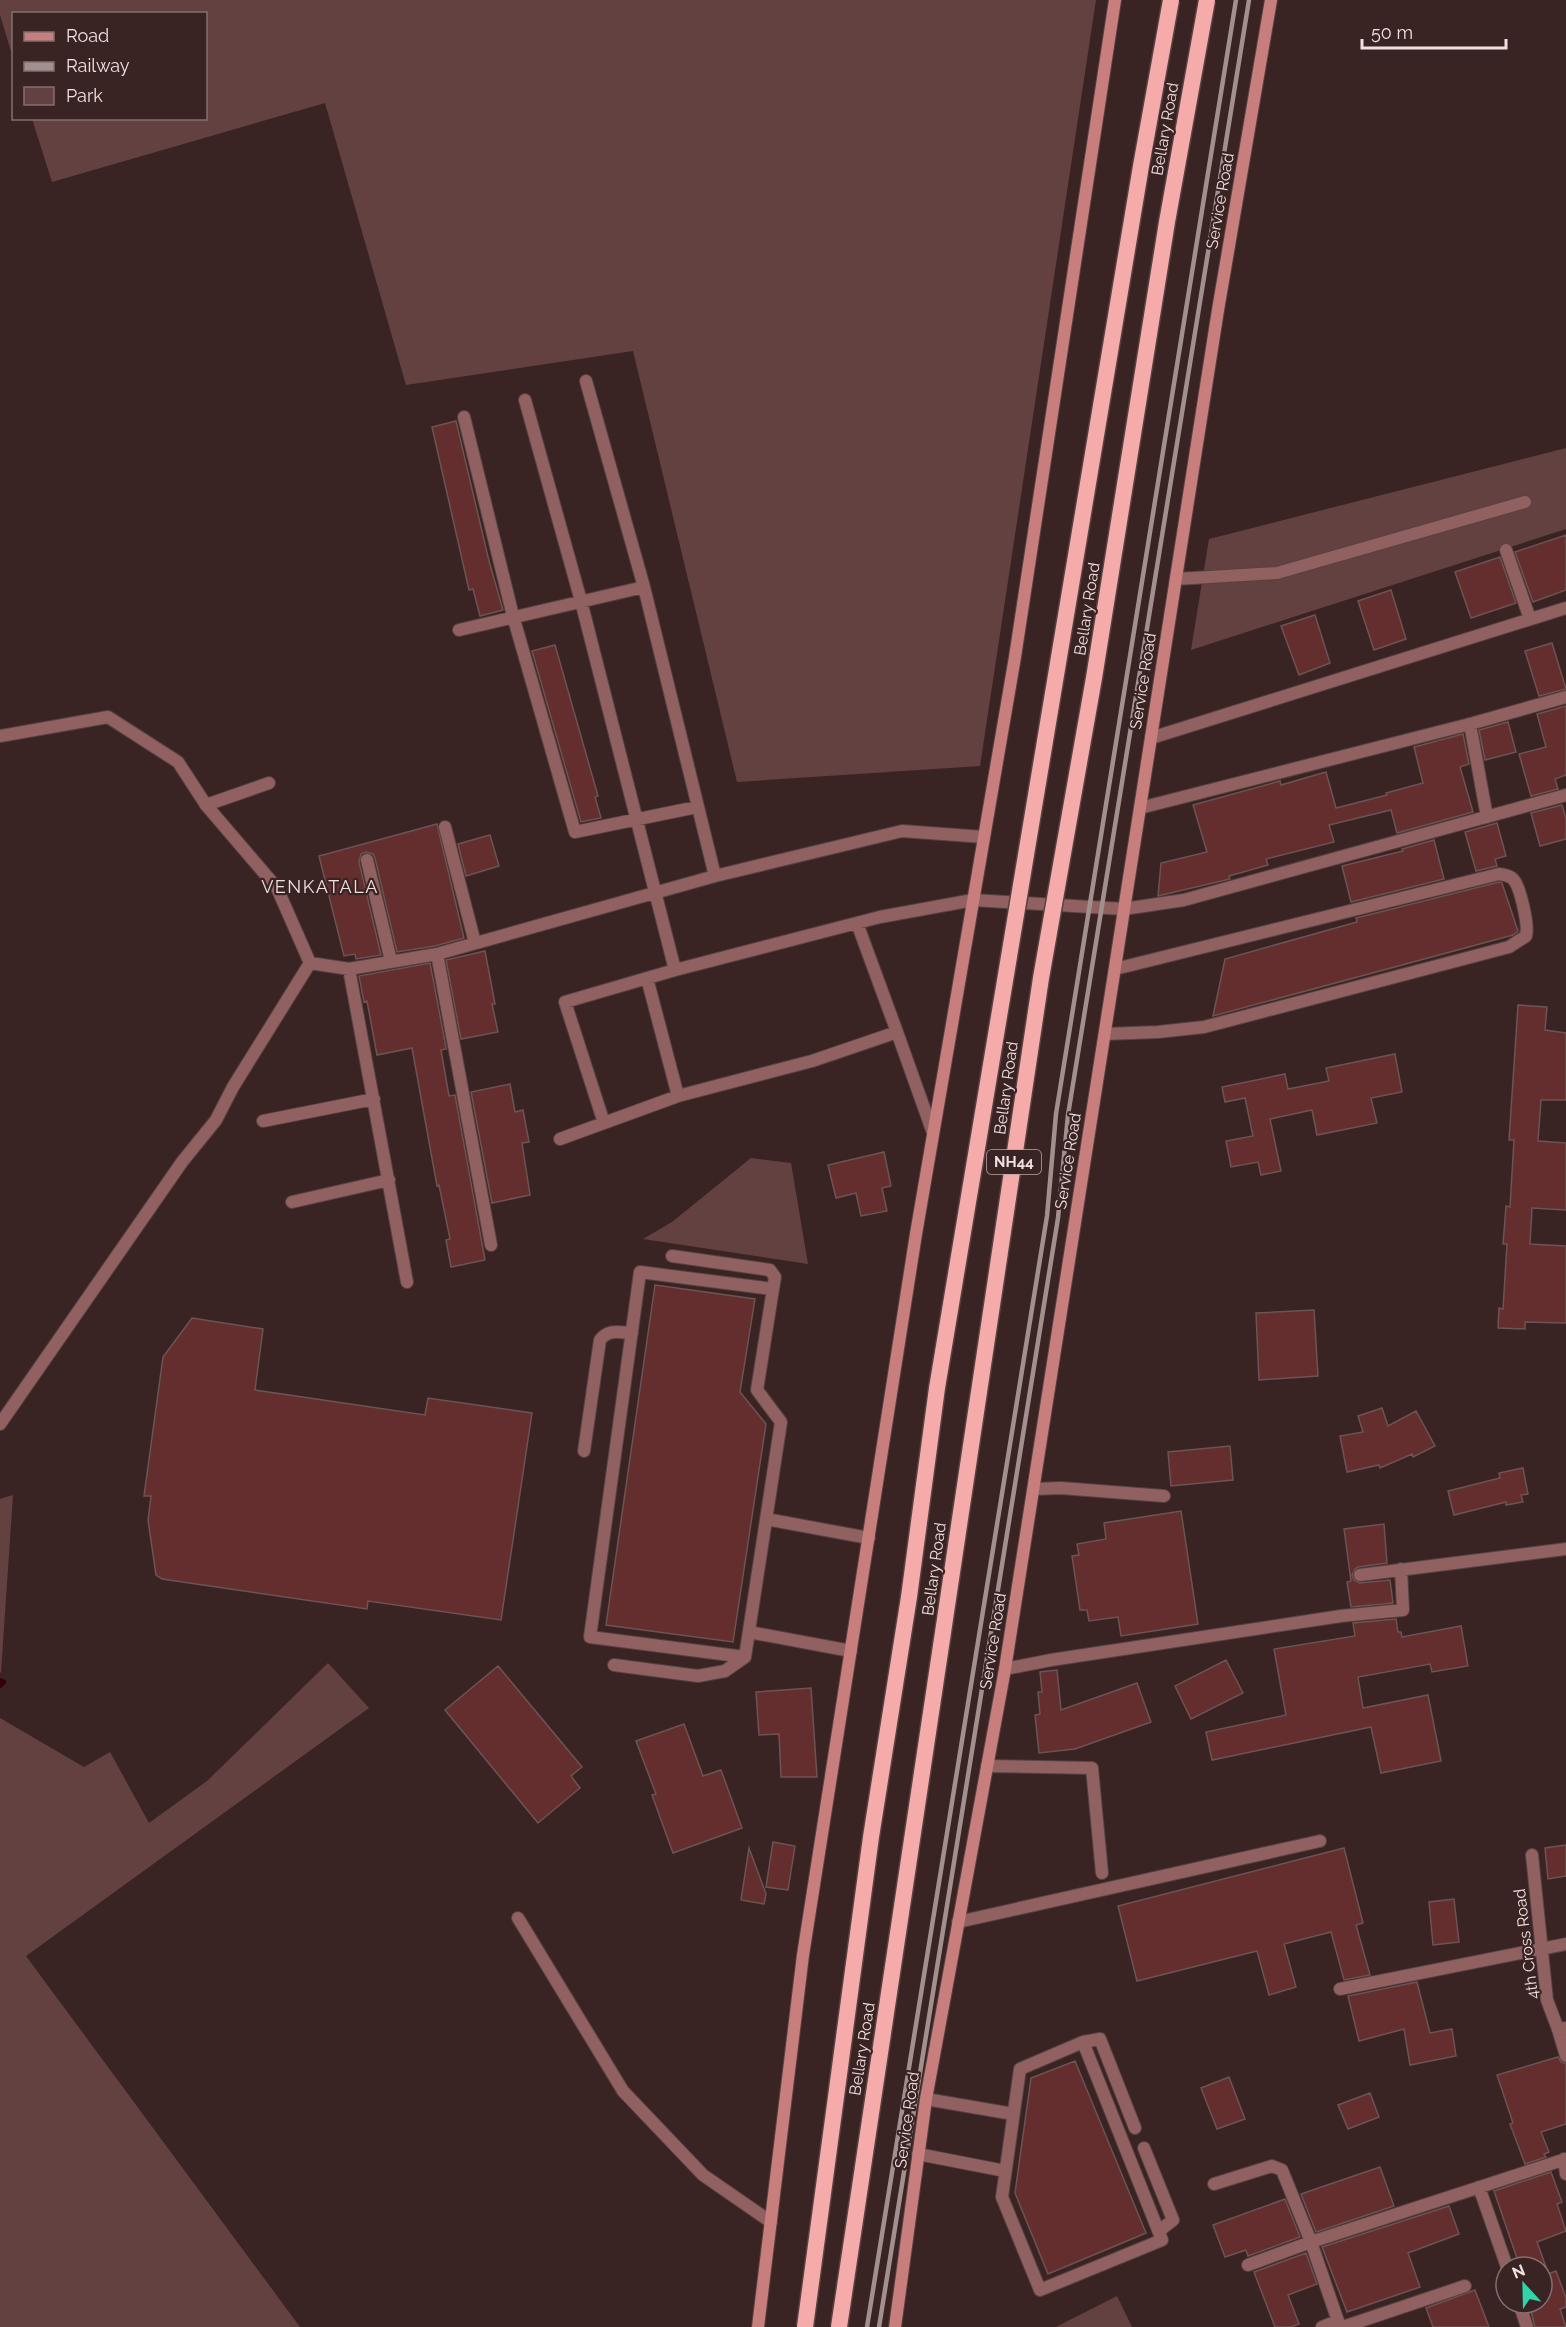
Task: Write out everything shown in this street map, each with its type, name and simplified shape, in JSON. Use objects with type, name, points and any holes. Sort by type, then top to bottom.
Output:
[{"type":"highway","name":"Bellary Road","points":[[805,2327],[870,1849],[909,1597],[937,1388],[1141,166],[1171,0]]},
{"type":"highway","name":"Bellary Road","points":[[839,2327],[1041,978],[1094,678],[1165,234],[1206,0]]},
{"type":"main road","points":[[758,2327],[803,1955],[933,1132],[1015,657],[1115,0]]},
{"type":"main road","name":"Service Road","points":[[895,2327],[926,2099],[1005,1669],[1216,322],[1270,0]]},
{"type":"street","points":[[586,381],[644,587],[715,876]]},
{"type":"street","points":[[525,400],[581,601],[675,970]]},
{"type":"street","points":[[464,417],[513,616],[575,832],[697,807]]},
{"type":"street","points":[[1176,579],[1277,573],[1525,502]]},
{"type":"street","points":[[1506,550],[1530,619]]},
{"type":"street","points":[[459,630],[644,587]]},
{"type":"street","points":[[1151,738],[1566,608]]},
{"type":"street","points":[[1140,808],[1470,724],[1566,697]]},
{"type":"street","points":[[0,736],[108,717],[178,762],[206,805],[277,888],[310,963]]},
{"type":"street","points":[[1470,724],[1487,817]]},
{"type":"street","points":[[206,805],[269,783]]},
{"type":"street","points":[[604,1123],[565,1002],[675,970],[857,923],[973,900],[1124,909],[1184,900],[1566,795]]},
{"type":"street","points":[[445,827],[475,943]]},
{"type":"street","points":[[310,963],[349,969],[437,954],[715,876],[902,831],[984,837]]},
{"type":"street","points":[[367,860],[391,961]]},
{"type":"street","points":[[1105,1034],[1194,1028],[1283,1007],[1509,947],[1526,936],[1527,922],[1514,880],[1507,875],[1499,874],[1115,969]]},
{"type":"street","points":[[857,923],[933,1132]]},
{"type":"street","points":[[437,954],[491,1245]]},
{"type":"street","points":[[0,1424],[182,1162],[216,1120],[233,1087],[310,963]]},
{"type":"street","points":[[349,969],[407,1282]]},
{"type":"street","points":[[647,978],[678,1096]]},
{"type":"street","points":[[560,1139],[678,1096],[812,1061],[897,1032]]},
{"type":"street","points":[[263,1121],[374,1099]]},
{"type":"street","points":[[292,1202],[389,1180]]},
{"type":"street","points":[[614,1665],[698,1676],[725,1671],[745,1657],[781,1422],[757,1390],[775,1277],[770,1270],[672,1256]]},
{"type":"street","points":[[745,1657],[590,1637],[640,1272],[773,1289]]},
{"type":"street","points":[[584,1451],[600,1340],[606,1333],[612,1331],[632,1333]]},
{"type":"street","points":[[1034,1489],[1060,1488],[1164,1497]]},
{"type":"street","points":[[766,1519],[869,1538]]},
{"type":"street","points":[[1360,1575],[1566,1549]]},
{"type":"street","points":[[1005,1669],[1341,1616],[1402,1610],[1401,1569]]},
{"type":"street","points":[[749,1632],[851,1651]]},
{"type":"street","points":[[987,1766],[1092,1768],[1102,1874]]},
{"type":"street","points":[[958,1922],[1320,1841]]},
{"type":"street","name":"4th Cross Road","points":[[1532,1855],[1547,2000],[1562,2028],[1566,2056]]},
{"type":"street","points":[[518,1918],[623,2091],[702,2175],[771,2222]]},
{"type":"street","points":[[1340,1989],[1566,1944]]},
{"type":"street","points":[[1083,2042],[1162,2240],[1040,2290],[1002,2197],[1020,2069],[1083,2042],[1100,2039],[1135,2128]]},
{"type":"street","points":[[926,2099],[1013,2114]]},
{"type":"street","points":[[1144,2148],[1173,2220],[1159,2231]]},
{"type":"street","points":[[918,2154],[1005,2171]]},
{"type":"street","points":[[1248,2265],[1311,2242],[1565,2159],[1566,2174]]},
{"type":"street","points":[[1214,2184],[1272,2166],[1282,2170],[1311,2242],[1340,2325]]},
{"type":"street","points":[[1479,2187],[1503,2255]]},
{"type":"street","points":[[1322,2327],[1340,2325],[1465,2286]]},
{"type":"green space","points":[[0,0],[1096,0],[980,766],[737,782],[633,351],[406,385],[325,103],[52,182],[32,120],[207,120],[207,12],[12,12],[12,55],[0,15]]},
{"type":"green space","points":[[1566,448],[1566,529],[1191,650],[1209,539]]},
{"type":"green space","points":[[751,1158],[791,1163],[808,1264],[643,1239],[672,1222]]},
{"type":"green space","points":[[13,1495],[1,1672],[0,1673],[0,1499]]},
{"type":"green space","points":[[328,1663],[369,1708],[26,1956],[300,2327],[0,2327],[0,1718],[84,1767],[110,1752],[149,1823],[207,1781]]},
{"type":"green space","points":[[1117,2296],[1132,2327],[1056,2327]]},
{"type":"building","points":[[456,421],[503,610],[480,616],[473,589],[469,590],[432,427]]},
{"type":"building","points":[[1566,535],[1566,590],[1533,602],[1515,552]]},
{"type":"building","points":[[1500,557],[1516,603],[1471,618],[1455,572]]},
{"type":"building","points":[[1391,590],[1406,639],[1374,650],[1358,601]]},
{"type":"building","points":[[1315,615],[1330,663],[1299,675],[1281,626]]},
{"type":"building","points":[[1552,643],[1566,689],[1539,696],[1525,651]]},
{"type":"building","points":[[555,645],[598,796],[595,797],[601,818],[581,822],[532,651]]},
{"type":"building","points":[[1566,706],[1566,775],[1555,779],[1558,789],[1531,796],[1519,754],[1546,747],[1537,714]]},
{"type":"building","points":[[1508,722],[1516,752],[1485,760],[1479,730]]},
{"type":"building","points":[[1463,734],[1469,764],[1460,767],[1473,812],[1397,833],[1391,810],[1329,825],[1334,842],[1266,859],[1268,865],[1229,876],[1230,879],[1158,896],[1161,863],[1207,852],[1193,805],[1280,781],[1281,785],[1326,772],[1336,808],[1387,795],[1386,793],[1423,783],[1414,747]]},
{"type":"building","points":[[1562,805],[1566,819],[1566,839],[1540,846],[1531,813]]},
{"type":"building","points":[[1497,823],[1506,856],[1495,859],[1497,866],[1476,871],[1465,832]]},
{"type":"building","points":[[437,824],[464,938],[435,946],[397,952],[375,858],[373,854],[366,852],[361,854],[359,862],[381,955],[356,959],[355,954],[344,956],[319,856]]},
{"type":"building","points":[[490,835],[499,866],[466,876],[458,844]]},
{"type":"building","points":[[1434,840],[1444,879],[1351,902],[1342,866],[1403,851],[1402,849]]},
{"type":"building","points":[[1502,883],[1518,931],[1513,935],[1213,1016],[1225,959],[1357,922],[1356,918]]},
{"type":"building","points":[[485,951],[498,1032],[461,1039],[446,960]]},
{"type":"building","points":[[430,963],[446,1049],[441,1050],[449,1096],[455,1095],[485,1260],[451,1267],[446,1240],[450,1239],[439,1185],[437,1186],[412,1048],[377,1055],[367,1001],[364,1002],[359,976]]},
{"type":"building","points":[[1518,1005],[1547,1007],[1545,1030],[1566,1033],[1566,1100],[1541,1100],[1538,1141],[1566,1143],[1566,1210],[1532,1208],[1530,1244],[1566,1246],[1566,1323],[1525,1322],[1525,1329],[1498,1328],[1499,1308],[1503,1309],[1507,1244],[1503,1244],[1506,1206],[1510,1207],[1514,1140],[1509,1140]]},
{"type":"building","points":[[1395,1054],[1402,1092],[1371,1098],[1377,1123],[1317,1135],[1312,1110],[1270,1119],[1281,1171],[1261,1175],[1258,1162],[1231,1167],[1226,1141],[1253,1136],[1245,1098],[1225,1102],[1222,1087],[1285,1074],[1288,1089],[1329,1081],[1326,1068]]},
{"type":"building","points":[[510,1084],[515,1112],[523,1110],[529,1142],[522,1143],[530,1195],[492,1203],[471,1092]]},
{"type":"building","points":[[884,1152],[891,1186],[882,1188],[887,1211],[861,1216],[856,1193],[836,1198],[828,1165]]},
{"type":"building","points":[[655,1285],[755,1299],[740,1392],[766,1424],[733,1642],[606,1625]]},
{"type":"building","points":[[1314,1310],[1318,1376],[1259,1380],[1256,1313]]},
{"type":"building","points":[[192,1318],[263,1329],[255,1390],[425,1415],[428,1398],[532,1413],[501,1620],[368,1601],[367,1609],[162,1579],[156,1575],[148,1520],[151,1496],[144,1496],[163,1357]]},
{"type":"building","points":[[1382,1408],[1388,1426],[1416,1411],[1435,1446],[1413,1457],[1412,1454],[1380,1468],[1379,1465],[1347,1472],[1340,1436],[1363,1432],[1358,1416]]},
{"type":"building","points":[[1230,1446],[1233,1480],[1171,1486],[1168,1452]]},
{"type":"building","points":[[1523,1468],[1528,1494],[1521,1495],[1523,1502],[1506,1505],[1506,1502],[1454,1515],[1448,1491],[1500,1478],[1499,1473]]},
{"type":"building","points":[[1181,1511],[1198,1624],[1121,1636],[1118,1617],[1089,1621],[1087,1610],[1080,1610],[1072,1556],[1079,1555],[1077,1544],[1106,1539],[1104,1523]]},
{"type":"building","points":[[1384,1524],[1387,1563],[1358,1567],[1352,1575],[1354,1580],[1360,1583],[1390,1580],[1393,1603],[1351,1607],[1347,1582],[1351,1581],[1344,1529]]},
{"type":"building","points":[[1396,1619],[1398,1632],[1401,1632],[1402,1637],[1461,1626],[1468,1666],[1432,1672],[1430,1664],[1358,1677],[1363,1708],[1428,1695],[1441,1761],[1381,1773],[1371,1727],[1212,1760],[1206,1732],[1286,1715],[1274,1649],[1355,1636],[1353,1623]]},
{"type":"building","points":[[1226,1660],[1243,1693],[1191,1719],[1175,1686]]},
{"type":"building","points":[[498,1666],[582,1767],[571,1776],[580,1788],[538,1823],[445,1710]]},
{"type":"building","points":[[1057,1670],[1061,1710],[1137,1683],[1151,1722],[1075,1749],[1039,1753],[1035,1715],[1040,1714],[1038,1692],[1042,1692],[1040,1672]]},
{"type":"building","points":[[811,1688],[817,1777],[781,1777],[779,1734],[759,1735],[756,1692]]},
{"type":"building","points":[[684,1724],[703,1776],[721,1770],[742,1828],[673,1853],[652,1795],[656,1794],[636,1741]]},
{"type":"building","points":[[773,1842],[795,1846],[788,1890],[766,1887]]},
{"type":"building","points":[[1566,1845],[1566,1876],[1548,1879],[1545,1848]]},
{"type":"building","points":[[749,1848],[766,1894],[764,1904],[741,1900]]},
{"type":"building","points":[[1344,1848],[1363,1923],[1356,1925],[1370,1975],[1344,1980],[1331,1932],[1284,1944],[1296,1987],[1269,1995],[1257,1951],[1137,1981],[1118,1906]]},
{"type":"building","points":[[1454,1899],[1459,1942],[1433,1945],[1429,1902]]},
{"type":"building","points":[[1417,1982],[1430,2033],[1452,2029],[1456,2056],[1410,2065],[1404,2029],[1359,2041],[1348,1996]]},
{"type":"building","points":[[1558,2057],[1566,2064],[1566,2124],[1541,2132],[1549,2152],[1544,2154],[1546,2157],[1525,2164],[1510,2124],[1513,2123],[1497,2075]]},
{"type":"building","points":[[1075,2061],[1146,2233],[1048,2274],[1015,2193],[1031,2078]]},
{"type":"building","points":[[1229,2077],[1245,2119],[1217,2129],[1201,2088]]},
{"type":"building","points":[[1370,2093],[1379,2117],[1348,2129],[1338,2105]]},
{"type":"building","points":[[1380,2167],[1394,2206],[1316,2232],[1301,2194]]},
{"type":"building","points":[[1551,2172],[1562,2202],[1557,2204],[1566,2231],[1537,2242],[1542,2255],[1516,2255],[1494,2191]]},
{"type":"building","points":[[1285,2199],[1300,2237],[1248,2256],[1246,2250],[1225,2257],[1213,2225]]},
{"type":"building","points":[[1449,2206],[1459,2234],[1408,2253],[1420,2287],[1347,2312],[1322,2247]]},
{"type":"building","points":[[1306,2253],[1317,2284],[1288,2295],[1299,2324],[1291,2327],[1275,2327],[1254,2272]]},
{"type":"building","points":[[1556,2271],[1566,2298],[1566,2307],[1560,2309],[1566,2327],[1535,2327],[1532,2315],[1554,2315],[1554,2272]]},
{"type":"building","points":[[1475,2290],[1489,2327],[1433,2327],[1426,2308]]},
{"type":"waterway","points":[[0,1681],[3,1682],[0,1685]]},
{"type":"railway","points":[[867,2327],[1047,1216],[1056,1114],[1236,0]]},
{"type":"railway","points":[[879,2327],[1058,1218],[1068,1115],[1249,0]]},
{"type":"district","name":"VENKATALA","points":[[320,886]]}]
